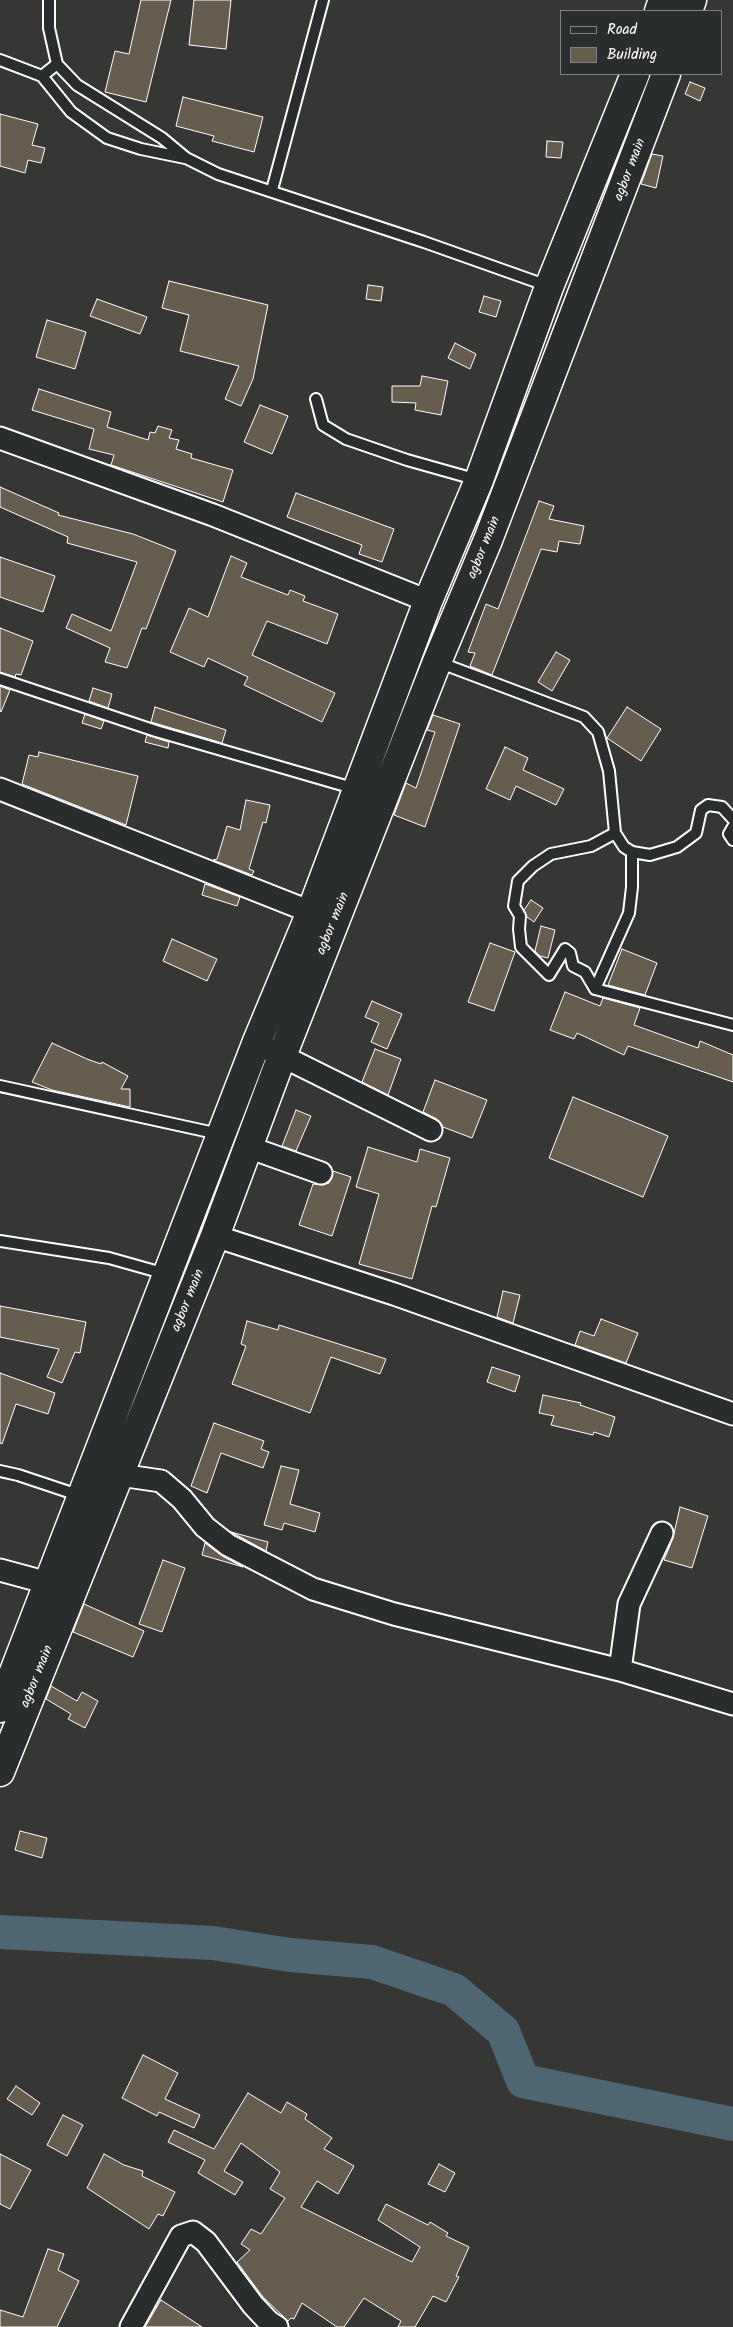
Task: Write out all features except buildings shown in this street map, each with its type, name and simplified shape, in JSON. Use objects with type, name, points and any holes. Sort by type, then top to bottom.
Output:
[{"type":"main road","name":"agbor main","points":[[0,1708],[169,1275],[256,1044],[310,912],[428,601],[479,480],[549,287],[635,75]]},
{"type":"main road","name":"agbor main","points":[[0,1772],[215,1236],[282,1056],[437,662],[488,540],[666,75]]},
{"type":"street","points":[[0,438],[213,515],[428,601]]},
{"type":"street","points":[[0,789],[310,912]]},
{"type":"street","points":[[256,1044],[431,1130]]},
{"type":"street","points":[[248,1147],[322,1173]]},
{"type":"street","points":[[215,1236],[394,1294],[733,1414]]},
{"type":"street","points":[[120,1475],[161,1481],[178,1494],[205,1527],[228,1545],[312,1589],[394,1614],[620,1670],[733,1704]]},
{"type":"street","points":[[620,1670],[629,1604],[662,1532]]},
{"type":"street","points":[[0,1570],[48,1583]]},
{"type":"street","points":[[131,2327],[181,2236],[192,2232],[206,2242],[252,2305],[269,2322],[277,2327]]},
{"type":"lane","points":[[49,0],[49,28],[57,64],[78,85],[162,138],[186,158],[218,174],[272,190],[549,287]]},
{"type":"lane","points":[[272,190],[323,0]]},
{"type":"lane","points":[[0,60],[42,76],[71,112],[107,138],[141,149],[186,158]]},
{"type":"lane","points":[[42,76],[57,64]]},
{"type":"lane","points":[[316,399],[323,425],[346,439],[407,460],[479,480]]},
{"type":"lane","points":[[437,662],[584,717],[598,732],[607,764],[615,833],[624,847],[632,852],[650,856],[677,847],[696,833],[701,810],[708,805],[722,807],[733,819]]},
{"type":"lane","points":[[0,679],[156,731],[357,789]]},
{"type":"lane","points":[[733,826],[729,834],[733,840]]},
{"type":"lane","points":[[615,833],[592,846],[551,854],[533,866],[518,881],[514,896],[514,906],[520,916],[521,947],[549,975],[565,948],[570,953],[573,966],[585,972],[595,989],[733,1025]]},
{"type":"lane","points":[[595,989],[629,913],[632,887],[632,852]]},
{"type":"lane","points":[[0,1086],[222,1135]]},
{"type":"lane","points":[[0,1240],[109,1258],[169,1275]]},
{"type":"lane","points":[[0,1472],[18,1475],[82,1496]]},
{"type":"waterway","points":[[0,1932],[213,1943],[290,1955],[372,1962],[454,1990],[503,2031],[523,2081],[733,2124]]}]
